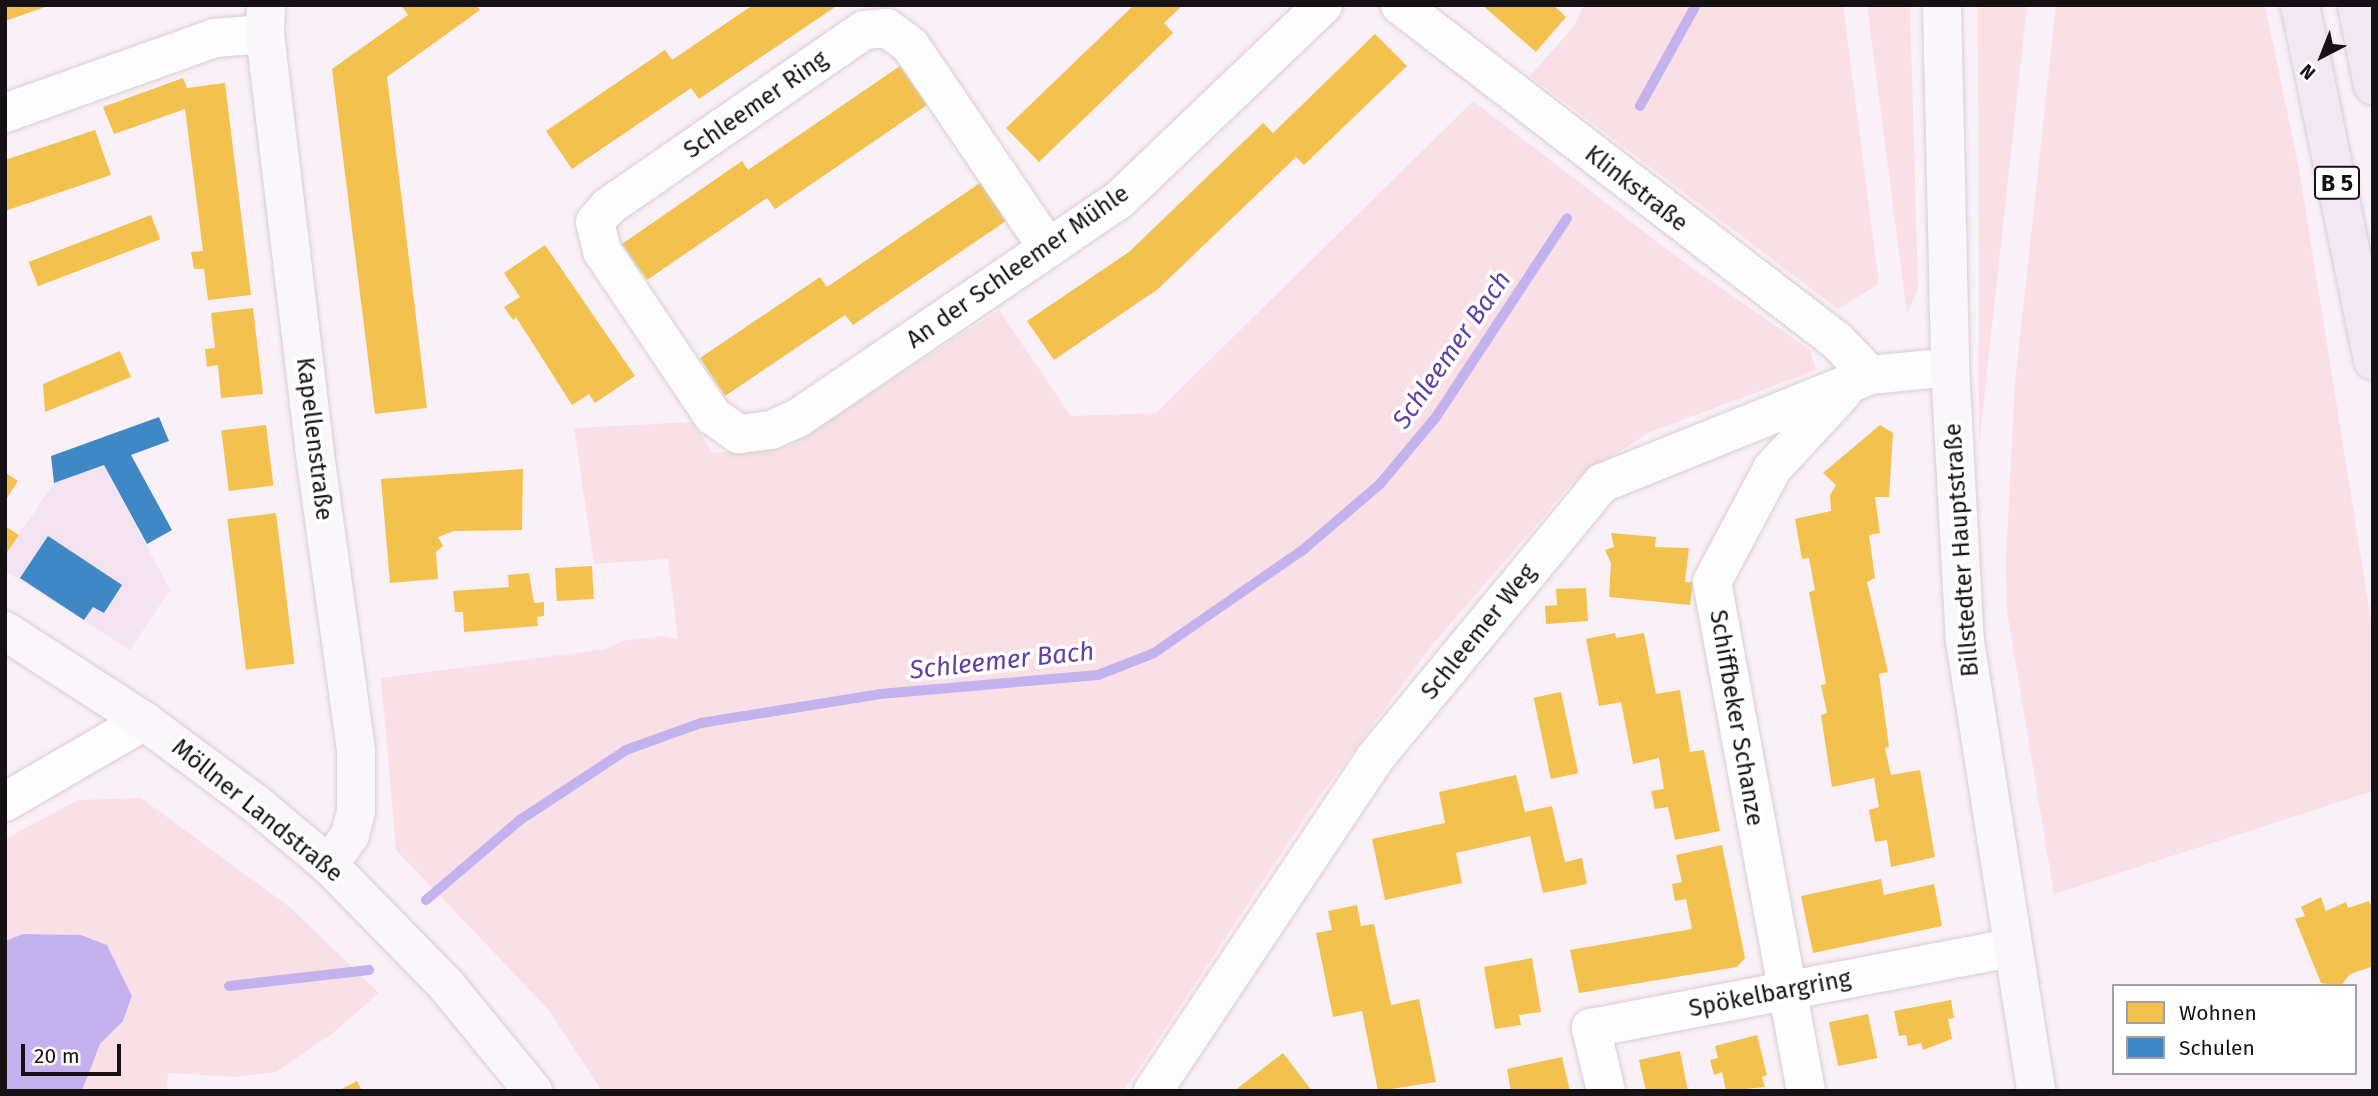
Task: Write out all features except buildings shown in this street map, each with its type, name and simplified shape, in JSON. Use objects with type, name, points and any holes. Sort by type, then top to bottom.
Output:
[{"type":"highway","name":"B 5","points":[[2300,5],[2373,361]]},
{"type":"highway","points":[[2357,5],[2373,85]]},
{"type":"street","name":"An der Schleemer Mühle","points":[[713,416],[739,434],[752,435],[798,418],[1120,199],[1323,5]]},
{"type":"street","name":"Klinkstraße","points":[[1400,5],[1836,340],[1860,380]]},
{"type":"street","name":"Billstedter Hauptstraße","points":[[1942,5],[1950,367],[1965,641],[2036,1091]]},
{"type":"street","points":[[5,113],[266,20]]},
{"type":"street","name":"Kapellenstraße","points":[[266,20],[314,447],[356,751],[356,811],[350,835],[329,865]]},
{"type":"street","name":"Schleemer Ring","points":[[713,416],[602,251],[595,222],[609,205],[864,30],[887,28],[910,45],[1048,248]]},
{"type":"street","name":"Schleemer Weg","points":[[1153,1091],[1376,758],[1602,483],[1860,380],[1950,367]]},
{"type":"street","name":"Schiffbeker Schanze","points":[[1806,1091],[1785,991],[1712,582],[1772,469],[1860,380]]},
{"type":"street","name":"Möllner Landstraße","points":[[5,631],[144,721],[256,804],[329,865],[464,1005],[534,1091]]},
{"type":"street","points":[[5,802],[144,721]]},
{"type":"street","name":"Spökelbargring","points":[[1606,1091],[1591,1028],[2012,948]]},
{"type":"shaded area","points":[[1584,5],[1843,5],[1879,284],[1838,309],[1530,76],[1574,26]]},
{"type":"shaded area","points":[[1867,5],[1910,5],[1918,289],[1907,314]]},
{"type":"shaded area","points":[[1978,5],[2027,5],[1979,446]]},
{"type":"shaded area","points":[[2056,5],[2265,5],[2299,169],[2373,633],[2373,791],[2054,894],[2007,611],[2006,557],[2015,383]]},
{"type":"shaded area","points":[[1473,101],[1681,260],[1810,350],[1816,370],[1650,432],[1575,480],[1433,644],[1316,801],[1124,1091],[602,1091],[547,1008],[396,850],[381,678],[606,649],[622,641],[662,636],[678,639],[668,559],[594,564],[574,428],[692,422],[713,453],[788,447],[999,310],[1071,416],[1156,413]]},
{"type":"shaded area","points":[[104,465],[170,590],[130,650],[5,571],[5,555],[54,483]]},
{"type":"shaded area","points":[[141,798],[291,908],[379,993],[333,1033],[276,1072],[234,1077],[168,1073],[167,1091],[82,1091],[100,1044],[123,1021],[132,996],[107,945],[81,935],[23,934],[5,941],[5,839],[78,800]]},
{"type":"shaded area","points":[[23,934],[81,935],[107,945],[132,996],[123,1021],[100,1044],[82,1091],[5,1091],[5,941]]},
{"type":"waterway","name":"Schleemer Bach","points":[[1640,106],[1696,5]]},
{"type":"waterway","name":"Schleemer Bach","points":[[426,900],[520,820],[626,750],[701,723],[880,694],[1098,675],[1154,653],[1304,549],[1380,484],[1436,417],[1567,218]]},
{"type":"waterway","name":"Schleemer Bach","points":[[229,986],[369,970]]}]
